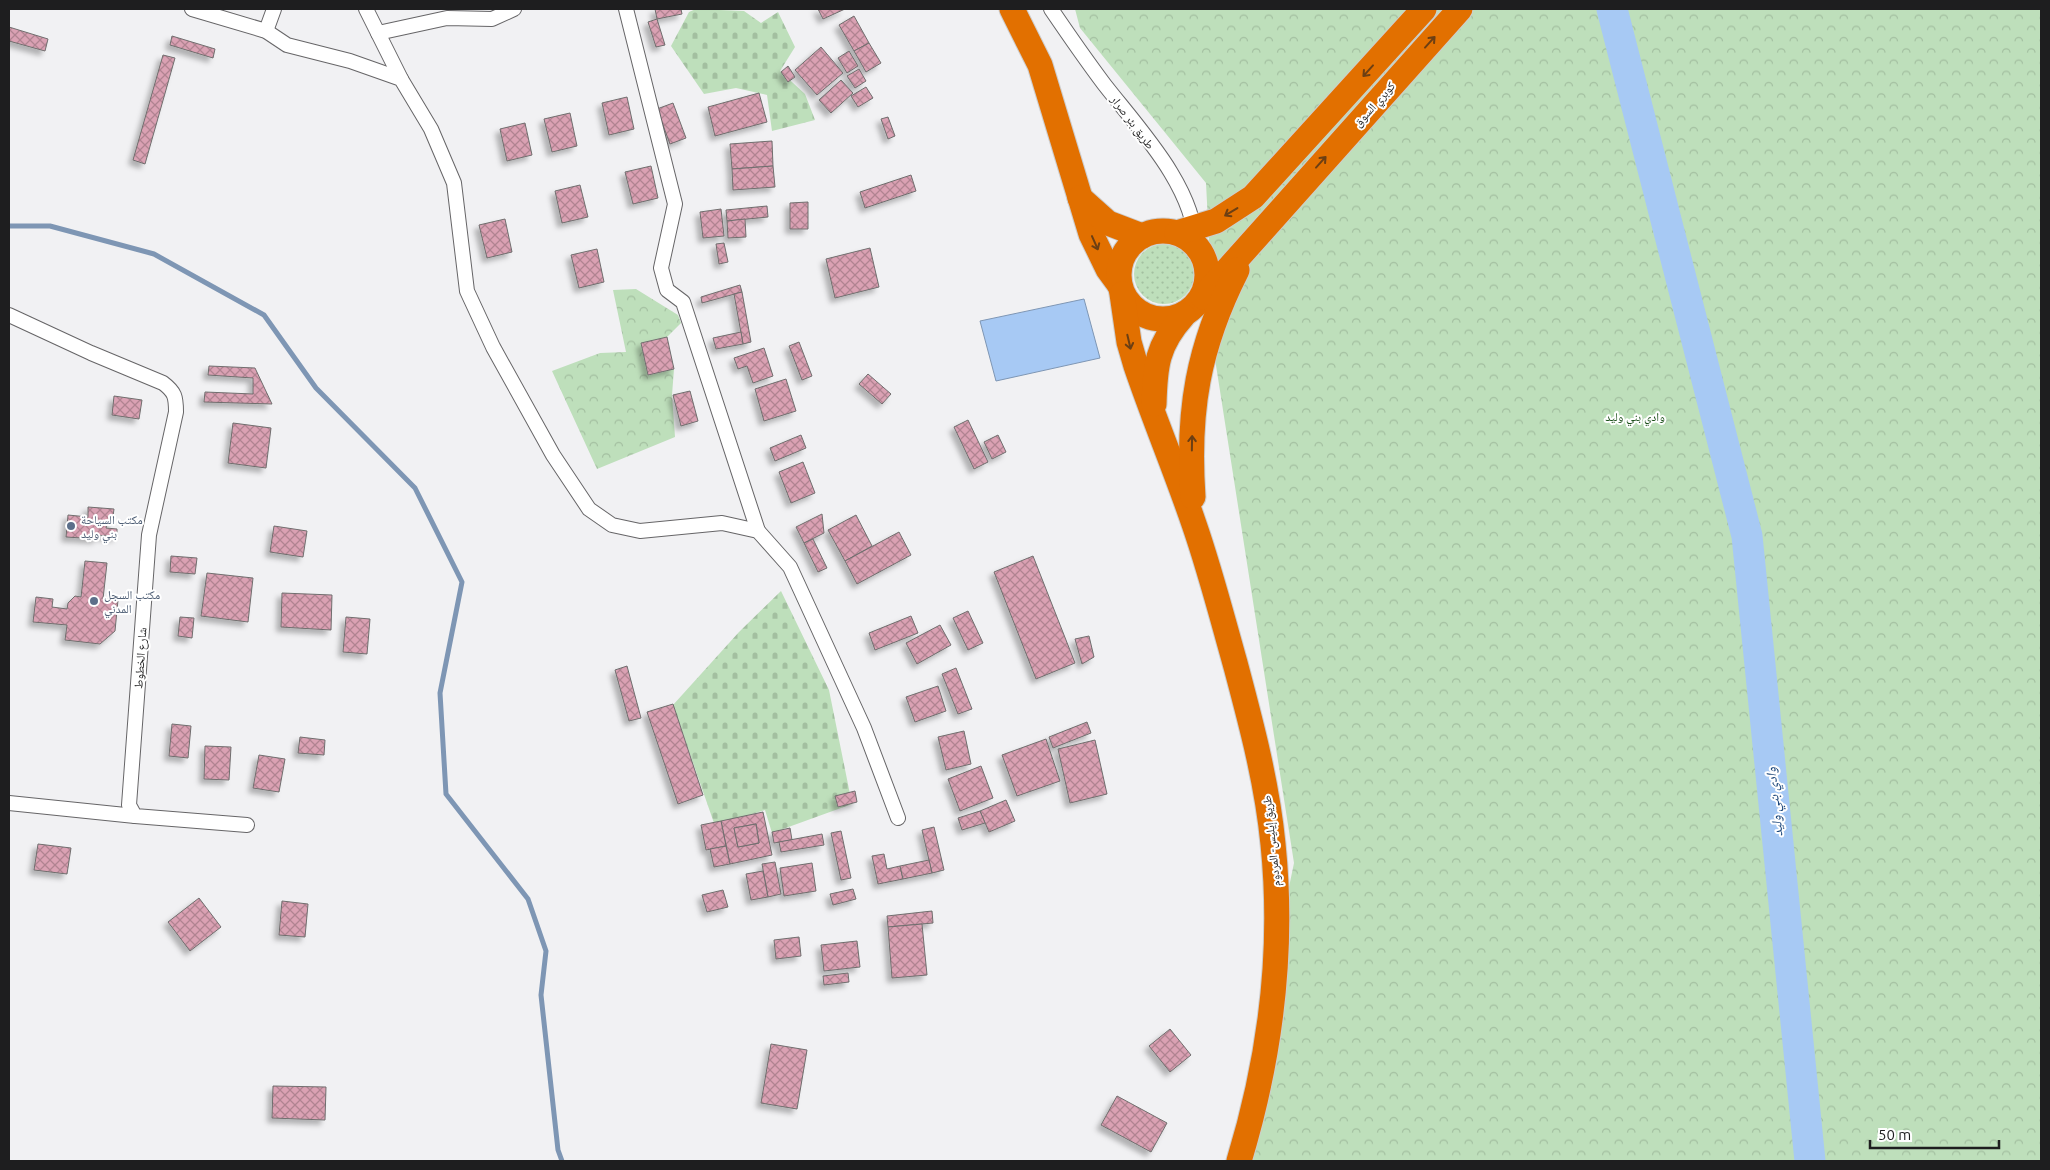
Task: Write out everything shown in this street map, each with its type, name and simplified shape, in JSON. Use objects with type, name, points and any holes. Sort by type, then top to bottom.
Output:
[{"type":"highway","points":[[1012,9],[1040,65],[1080,198],[1099,252],[1130,306],[1154,320],[1169,320],[1182,316],[1190,311],[1259,232]]},
{"type":"highway","points":[[1195,527],[1136,366],[1128,334],[1121,289],[1119,270],[1123,256],[1131,244],[1142,236],[1159,231],[1189,235],[1235,210],[1253,197],[1424,9]]},
{"type":"highway","name":"كوبري السوق","points":[[1259,232],[1460,9]]},
{"type":"highway","points":[[1080,198],[1108,223],[1142,236]]},
{"type":"highway","points":[[1195,527],[1192,447],[1197,376],[1205,347],[1227,291],[1259,232]]},
{"type":"highway","points":[[1189,235],[1201,252],[1208,270],[1208,279],[1202,297]]},
{"type":"highway","points":[[1154,411],[1155,372],[1158,356],[1164,341],[1182,316]]},
{"type":"highway","name":"طريق إيليس- المردوم","points":[[1195,527],[1256,738],[1266,791],[1277,899],[1276,954],[1272,1008],[1264,1061],[1239,1161]]},
{"type":"street","points":[[192,9],[266,31],[287,45],[350,61],[401,79]]},
{"type":"street","points":[[266,31],[274,9]]},
{"type":"street","points":[[366,9],[401,79],[431,129],[454,183],[467,291],[493,347],[543,438],[589,509],[612,525],[640,531],[722,523],[758,531]]},
{"type":"street","points":[[378,33],[446,14],[492,19],[514,9]]},
{"type":"street","points":[[626,9],[675,204],[661,268],[668,290],[683,302],[758,531],[790,567],[864,728],[898,818]]},
{"type":"street","name":"طريق بئر صرار","points":[[1051,9],[1091,66],[1170,171],[1181,191],[1189,235]]},
{"type":"street","name":"شارع الخطوط","points":[[9,315],[91,353],[163,383],[173,390],[176,397],[176,412],[149,535],[129,794],[129,806],[135,816]]},
{"type":"street","points":[[9,802],[135,816],[247,825]]},
{"type":"green space","points":[[696,9],[744,11],[761,23],[778,12],[795,47],[780,71],[805,94],[815,120],[772,131],[767,95],[736,88],[704,94],[671,46],[689,12]]},
{"type":"green space","name":"وادي بني وليد","points":[[1075,9],[2041,9],[2041,1161],[1232,1161],[1294,863],[1215,359],[1206,183],[1080,28]]},
{"type":"green space","points":[[1158,244],[1170,244],[1186,252],[1192,262],[1194,274],[1192,286],[1186,296],[1170,304],[1158,304],[1142,296],[1134,280],[1134,268],[1142,252]]},
{"type":"green space","points":[[636,289],[678,315],[681,323],[667,337],[641,343],[649,375],[674,369],[672,395],[675,437],[597,469],[552,371],[600,353],[626,352],[613,290]]},
{"type":"green space","points":[[781,591],[829,690],[852,804],[772,833],[765,810],[715,826],[673,705],[739,632]]},
{"type":"water","points":[[1084,299],[1100,358],[996,381],[980,321]]},
{"type":"building","points":[[655,9],[681,9],[682,14],[657,19]]},
{"type":"building","points":[[818,9],[845,9],[823,19]]},
{"type":"building","points":[[854,16],[869,43],[854,51],[839,25]]},
{"type":"building","points":[[657,19],[665,45],[656,47],[648,22]]},
{"type":"building","points":[[9,27],[48,39],[45,51],[9,41]]},
{"type":"building","points":[[172,36],[215,49],[213,58],[170,45]]},
{"type":"building","points":[[869,43],[881,63],[866,72],[854,51]]},
{"type":"building","points":[[821,47],[843,73],[817,95],[795,70]]},
{"type":"building","points":[[849,51],[858,66],[847,73],[838,58]]},
{"type":"building","points":[[163,55],[175,58],[145,164],[133,160]]},
{"type":"building","points":[[788,66],[795,77],[788,82],[781,72]]},
{"type":"building","points":[[859,69],[866,81],[855,88],[847,76]]},
{"type":"building","points":[[841,80],[853,93],[831,113],[819,100]]},
{"type":"building","points":[[866,87],[873,98],[858,107],[851,96]]},
{"type":"building","points":[[759,93],[767,122],[715,136],[708,107]]},
{"type":"building","points":[[627,97],[634,129],[609,135],[602,103]]},
{"type":"building","points":[[673,103],[686,138],[670,144],[657,109]]},
{"type":"building","points":[[570,113],[577,146],[552,152],[544,119]]},
{"type":"building","points":[[888,117],[895,136],[888,139],[881,119]]},
{"type":"building","points":[[525,123],[532,155],[507,161],[500,129]]},
{"type":"building","points":[[772,141],[773,166],[732,169],[730,144]]},
{"type":"building","points":[[651,166],[658,198],[633,204],[625,172]]},
{"type":"building","points":[[773,166],[775,187],[733,190],[732,169]]},
{"type":"building","points":[[911,175],[916,191],[865,208],[860,192]]},
{"type":"building","points":[[580,185],[588,217],[562,223],[555,191]]},
{"type":"building","points":[[808,202],[808,229],[790,229],[790,203]]},
{"type":"building","points":[[767,206],[768,217],[727,221],[726,210]]},
{"type":"building","points":[[721,209],[724,236],[703,238],[700,212]]},
{"type":"building","points":[[505,219],[512,252],[487,258],[479,225]]},
{"type":"building","points":[[745,219],[746,237],[728,238],[727,221]]},
{"type":"building","points":[[724,243],[728,262],[719,264],[716,244]]},
{"type":"building","points":[[870,248],[879,287],[835,298],[826,259]]},
{"type":"building","points":[[597,249],[604,282],[579,288],[571,255]]},
{"type":"building","points":[[740,285],[742,292],[702,303],[701,297]]},
{"type":"building","points":[[742,292],[751,342],[743,344],[734,294]]},
{"type":"building","points":[[741,332],[743,344],[716,349],[713,338]]},
{"type":"building","points":[[667,337],[674,369],[648,375],[641,343]]},
{"type":"building","points":[[799,342],[812,376],[802,380],[789,346]]},
{"type":"building","points":[[764,348],[773,376],[753,383],[747,366],[738,369],[734,358]]},
{"type":"building","points":[[209,366],[255,368],[272,404],[204,402],[205,392],[253,394],[253,378],[208,375]]},
{"type":"building","points":[[868,374],[891,394],[882,404],[859,384]]},
{"type":"building","points":[[786,379],[796,411],[764,421],[755,389]]},
{"type":"building","points":[[690,391],[698,421],[681,426],[673,395]]},
{"type":"building","points":[[114,396],[142,400],[139,419],[112,415]]},
{"type":"building","points":[[968,420],[988,462],[974,469],[954,427]]},
{"type":"building","points":[[233,423],[271,428],[266,468],[228,463]]},
{"type":"building","points":[[801,435],[806,448],[775,461],[770,448]]},
{"type":"building","points":[[998,435],[1006,452],[992,459],[984,442]]},
{"type":"building","points":[[803,462],[815,493],[791,503],[779,472]]},
{"type":"building","points":[[88,507],[114,509],[112,524],[107,524],[106,528],[117,529],[117,537],[97,535],[97,539],[66,537],[68,515],[88,517]]},
{"type":"building","points":[[822,514],[824,533],[804,543],[796,527]]},
{"type":"building","points":[[856,515],[872,546],[845,561],[828,530]]},
{"type":"building","points":[[274,526],[307,531],[303,557],[270,552]]},
{"type":"building","points":[[899,532],[911,555],[857,584],[845,561]]},
{"type":"building","points":[[813,539],[827,568],[818,572],[804,543]]},
{"type":"building","points":[[171,556],[197,558],[195,574],[170,572]]},
{"type":"building","points":[[1033,556],[1075,663],[1036,679],[994,572]]},
{"type":"building","name":"مكتب السجل المدني","points":[[85,561],[107,563],[103,599],[118,600],[115,631],[100,644],[65,640],[67,625],[33,622],[36,597],[53,599],[52,607],[67,609],[68,603],[75,596],[81,597]]},
{"type":"building","points":[[207,573],[253,578],[248,622],[201,616]]},
{"type":"building","points":[[282,593],[332,595],[331,630],[281,627]]},
{"type":"building","points":[[968,611],[983,643],[968,650],[953,618]]},
{"type":"building","points":[[911,616],[918,633],[875,650],[869,633]]},
{"type":"building","points":[[180,617],[194,618],[192,638],[178,636]]},
{"type":"building","points":[[346,617],[370,619],[367,654],[343,652]]},
{"type":"building","points":[[940,625],[951,645],[917,664],[906,643]]},
{"type":"building","points":[[1089,636],[1094,657],[1082,664],[1075,639]]},
{"type":"building","points":[[627,666],[641,718],[629,721],[615,670]]},
{"type":"building","points":[[956,668],[972,709],[958,714],[942,674]]},
{"type":"building","points":[[938,686],[946,711],[915,722],[906,697]]},
{"type":"building","points":[[673,704],[703,795],[678,804],[647,712]]},
{"type":"building","points":[[1087,722],[1091,733],[1053,748],[1049,737]]},
{"type":"building","points":[[172,724],[191,726],[188,758],[169,756]]},
{"type":"building","points":[[964,731],[971,764],[946,770],[938,737]]},
{"type":"building","points":[[300,737],[325,740],[324,755],[298,753]]},
{"type":"building","points":[[1046,739],[1060,781],[1017,796],[1002,755]]},
{"type":"building","points":[[1095,740],[1107,794],[1070,803],[1058,749]]},
{"type":"building","points":[[205,746],[231,747],[229,780],[204,779]]},
{"type":"building","points":[[259,755],[285,759],[279,792],[253,788]]},
{"type":"building","points":[[981,766],[993,798],[960,811],[948,779]]},
{"type":"building","points":[[855,791],[857,802],[838,807],[835,796]]},
{"type":"building","points":[[1006,800],[1015,821],[989,832],[980,811]]},
{"type":"building","points":[[980,811],[985,823],[962,830],[958,818]]},
{"type":"building","points":[[763,812],[772,855],[730,864],[721,821]],"holes":[[[756,824],[759,843],[738,847],[734,828]]]},
{"type":"building","points":[[721,821],[726,846],[706,850],[701,825]]},
{"type":"building","points":[[756,824],[759,843],[738,847],[734,828]]},
{"type":"building","points":[[934,827],[944,870],[932,873],[922,830]]},
{"type":"building","points":[[790,828],[792,840],[774,843],[772,832]]},
{"type":"building","points":[[841,831],[851,878],[841,880],[831,833]]},
{"type":"building","points":[[822,834],[824,845],[781,852],[779,842]]},
{"type":"building","points":[[38,844],[71,848],[67,874],[34,870]]},
{"type":"building","points":[[726,846],[730,864],[714,867],[710,849]]},
{"type":"building","points":[[884,854],[887,869],[900,866],[903,879],[878,884],[872,856]]},
{"type":"building","points":[[929,860],[932,873],[903,879],[900,866]]},
{"type":"building","points":[[775,862],[781,894],[768,897],[762,864]]},
{"type":"building","points":[[812,863],[816,891],[784,896],[780,868]]},
{"type":"building","points":[[763,871],[768,897],[751,900],[746,874]]},
{"type":"building","points":[[853,889],[856,899],[833,905],[830,894]]},
{"type":"building","points":[[723,890],[728,907],[707,912],[702,895]]},
{"type":"building","points":[[199,898],[221,927],[190,951],[168,922]]},
{"type":"building","points":[[282,901],[308,904],[305,937],[279,935]]},
{"type":"building","points":[[932,911],[933,923],[888,927],[887,916]]},
{"type":"building","points":[[922,924],[927,975],[892,978],[888,927]]},
{"type":"building","points":[[799,937],[801,956],[776,959],[774,940]]},
{"type":"building","points":[[857,941],[860,967],[824,971],[821,945]]},
{"type":"building","points":[[848,973],[849,982],[824,985],[823,976]]},
{"type":"building","points":[[1170,1029],[1191,1055],[1170,1072],[1149,1046]]},
{"type":"building","points":[[771,1044],[807,1050],[797,1109],[761,1103]]},
{"type":"building","points":[[273,1086],[326,1087],[325,1120],[272,1118]]},
{"type":"building","points":[[1117,1096],[1167,1123],[1151,1152],[1101,1125]]},
{"type":"waterway","name":"وادي بني وليد","points":[[1612,9],[1747,536],[1810,1161]]},
{"type":"waterway","points":[[9,226],[50,226],[154,254],[264,315],[316,388],[415,488],[462,582],[440,693],[446,794],[528,899],[546,951],[541,995],[558,1150],[562,1161]]},
{"type":"place","name":"مكتب السياحة بني وليد","points":[[71,526]]},
{"type":"place","name":"مكتب السجل المدني","points":[[94,601]]}]
